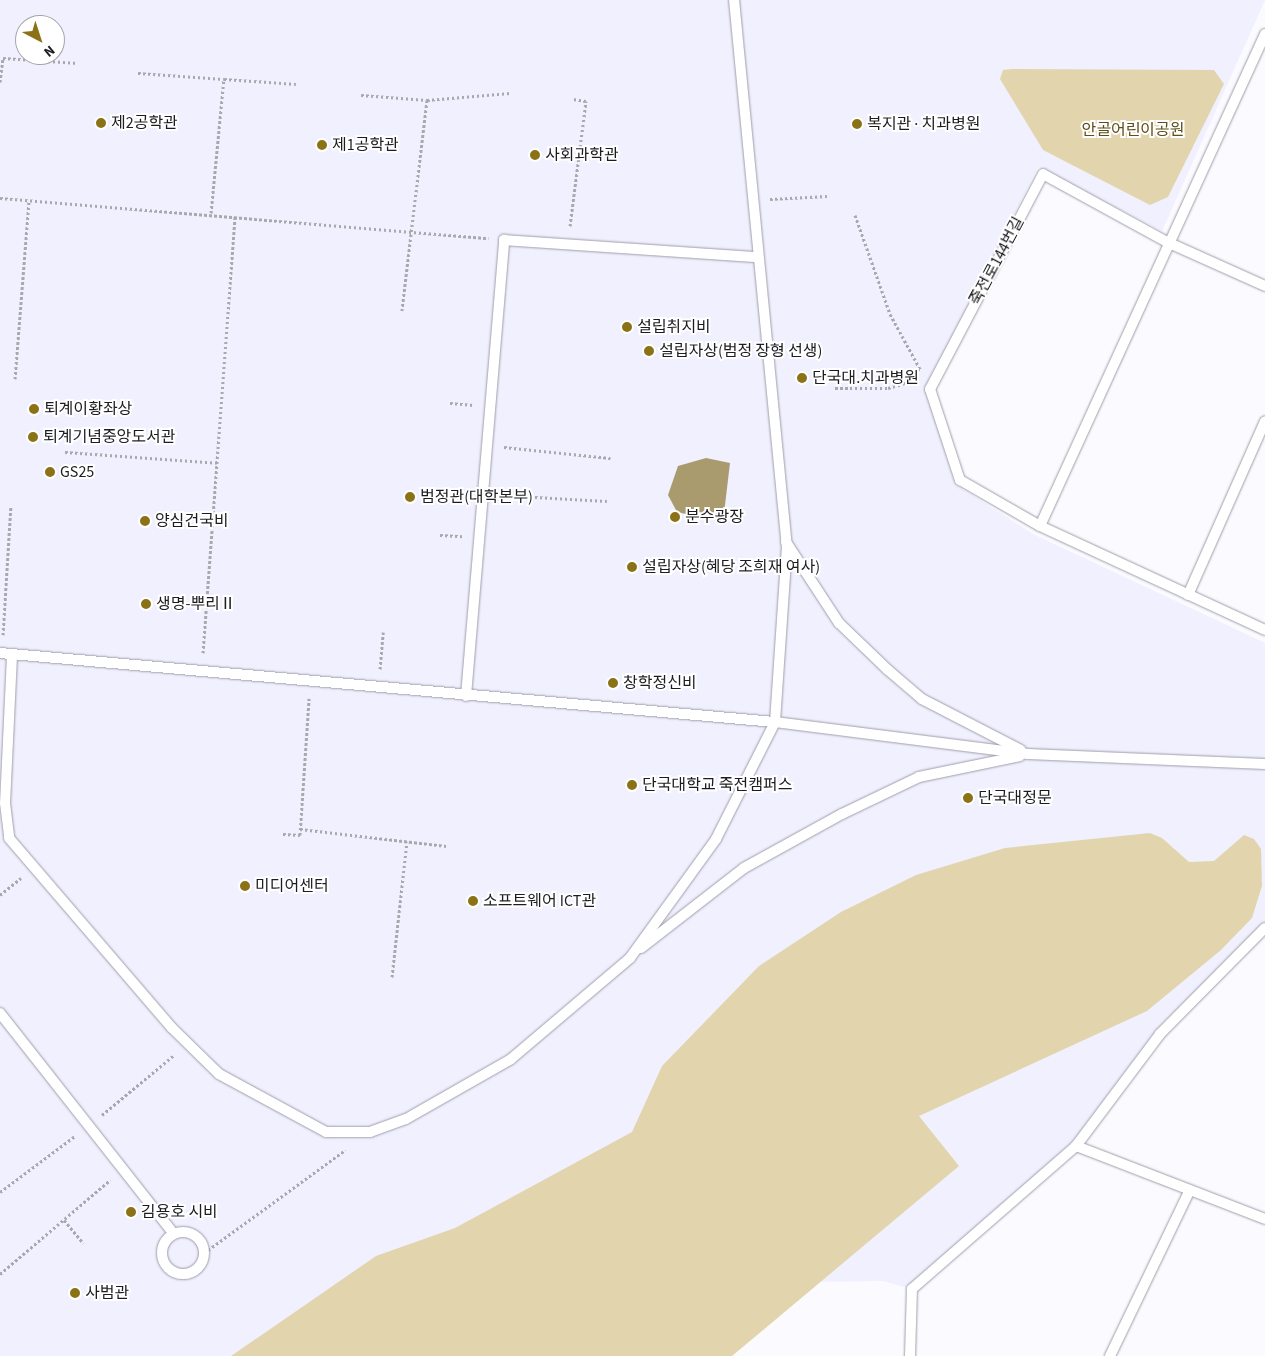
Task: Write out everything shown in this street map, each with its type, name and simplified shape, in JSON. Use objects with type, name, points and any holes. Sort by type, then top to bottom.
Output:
[{"type":"lane","points":[[630,958],[716,839],[774,722],[786,541],[756,257],[738,1]]},
{"type":"lane","points":[[1265,34],[1167,242],[1040,526],[1265,630]]},
{"type":"lane","name":"죽전로144번길","points":[[1040,526],[960,480],[930,389],[1043,174],[1167,242],[1265,286]]},
{"type":"lane","points":[[466,696],[485,446],[504,240],[756,257]]},
{"type":"lane","points":[[1188,595],[1265,421]]},
{"type":"lane","points":[[786,541],[839,623],[888,670],[922,699],[1028,754]]},
{"type":"lane","points":[[1028,754],[919,777],[842,814],[744,868],[630,958],[511,1059],[406,1119],[370,1132],[326,1132],[219,1074],[188,1043],[33,868],[9,838],[5,803],[5,654],[201,673],[774,722],[1028,754],[1265,764]]},
{"type":"lane","points":[[910,1356],[912,1288],[1076,1146],[1160,1034],[1265,928]]},
{"type":"lane","points":[[0,1013],[174,1234],[194,1235],[204,1253],[194,1270],[174,1272],[164,1263],[162,1249],[174,1234]]},
{"type":"lane","points":[[1076,1146],[1265,1219]]},
{"type":"lane","points":[[1110,1356],[1190,1190]]},
{"type":"path","points":[[0,82],[1,58],[78,63]]},
{"type":"path","points":[[138,73],[296,84]]},
{"type":"path","points":[[211,213],[224,79]]},
{"type":"path","points":[[361,95],[427,100],[511,92]]},
{"type":"path","points":[[568,244],[586,101],[573,99]]},
{"type":"path","points":[[402,310],[408,231],[427,100]]},
{"type":"path","points":[[752,200],[826,196]]},
{"type":"path","points":[[0,198],[235,214],[504,240]]},
{"type":"path","points":[[15,379],[29,201]]},
{"type":"path","points":[[201,673],[235,214]]},
{"type":"path","points":[[855,215],[883,297],[918,369],[936,377]]},
{"type":"path","points":[[835,388],[888,388],[903,384],[918,369]]},
{"type":"path","points":[[450,403],[489,406]]},
{"type":"path","points":[[485,446],[610,458]]},
{"type":"path","points":[[65,452],[217,463]]},
{"type":"path","points":[[481,494],[607,501]]},
{"type":"path","points":[[5,654],[11,506]]},
{"type":"path","points":[[379,688],[383,632]]},
{"type":"path","points":[[283,834],[300,835],[310,682]]},
{"type":"path","points":[[300,829],[446,846]]},
{"type":"path","points":[[392,977],[407,842]]},
{"type":"path","points":[[0,895],[33,868]]},
{"type":"path","points":[[0,1192],[89,1126],[188,1043]]},
{"type":"path","points":[[204,1253],[370,1132]]},
{"type":"path","points":[[0,1274],[124,1169]]},
{"type":"path","points":[[64,1220],[83,1243]]},
{"type":"shaded area","name":"단국대학교 죽전캠퍼스","points":[[0,0],[1265,0],[1162,231],[1038,167],[926,389],[955,484],[1033,534],[1265,643],[1265,928],[1160,1034],[1076,1146],[912,1289],[883,1281],[728,1283],[492,1356],[0,1356]]},
{"type":"shaded area","points":[[706,458],[730,463],[723,522],[677,512],[668,495],[678,466]]},
{"type":"green space","name":"안골어린이공원","points":[[1003,70],[1214,70],[1224,84],[1168,197],[1150,205],[1043,150],[1000,79]]},
{"type":"green space","points":[[1150,833],[1162,838],[1189,862],[1214,861],[1244,835],[1254,839],[1261,849],[1262,886],[1252,918],[1221,950],[1147,1011],[919,1116],[959,1166],[732,1356],[231,1356],[376,1256],[455,1228],[632,1132],[662,1066],[759,966],[841,912],[916,875],[1005,848]]},
{"type":"place","name":"제2공학관","points":[[101,123]]},
{"type":"place","name":"복지관 · 치과병원","points":[[857,124]]},
{"type":"place","name":"제1공학관","points":[[322,145]]},
{"type":"place","name":"사회과학관","points":[[535,155]]},
{"type":"place","name":"설립취지비","points":[[627,327]]},
{"type":"place","name":"설립자상(범정 장형 선생)","points":[[649,351]]},
{"type":"place","name":"단국대.치과병원","points":[[802,378]]},
{"type":"place","name":"퇴계이황좌상","points":[[34,409]]},
{"type":"place","name":"퇴계기념중앙도서관","points":[[33,437]]},
{"type":"place","name":"GS25","points":[[50,472]]},
{"type":"place","name":"범정관(대학본부)","points":[[410,497]]},
{"type":"place","name":"분수광장","points":[[675,517]]},
{"type":"place","name":"양심건국비","points":[[145,521]]},
{"type":"place","name":"설립자상(혜당 조희재 여사)","points":[[632,567]]},
{"type":"place","name":"생명-뿌리Ⅱ","points":[[146,604]]},
{"type":"place","name":"창학정신비","points":[[613,683]]},
{"type":"place","name":"단국대학교 죽전캠퍼스","points":[[632,785]]},
{"type":"place","name":"단국대정문","points":[[968,798]]},
{"type":"place","name":"미디어센터","points":[[245,886]]},
{"type":"place","name":"소프트웨어 ICT관","points":[[473,901]]},
{"type":"place","name":"김용호 시비","points":[[131,1212]]},
{"type":"place","name":"사범관","points":[[75,1293]]}]
